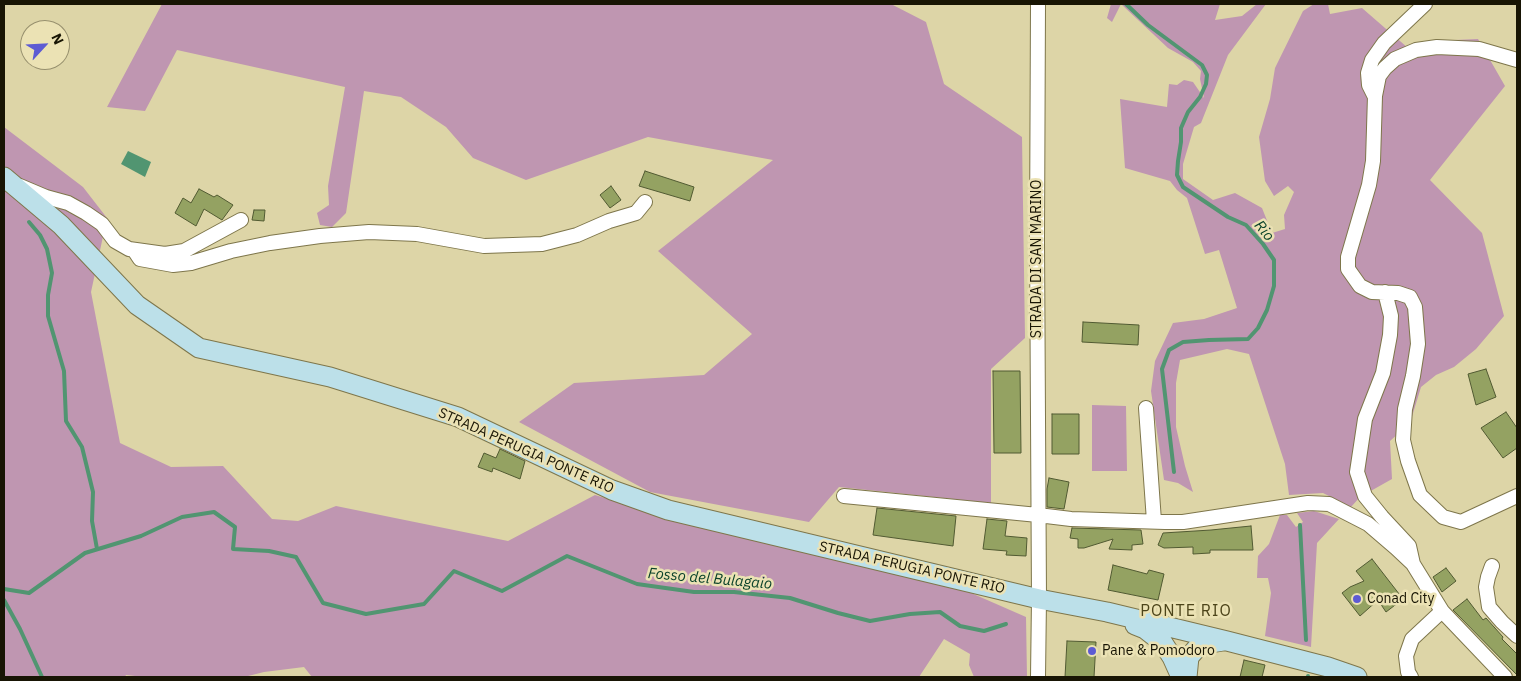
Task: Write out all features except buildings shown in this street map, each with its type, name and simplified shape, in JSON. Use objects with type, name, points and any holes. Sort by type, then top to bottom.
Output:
[{"type":"main road","name":"STRADA PERUGIA PONTE RIO","points":[[8,180],[61,225],[137,305],[200,348],[330,377],[458,417],[612,490],[668,510],[1040,599],[1107,612],[1226,641],[1357,677]]},
{"type":"main road","name":"STRADA PERUGIA PONTE RIO","points":[[1107,612],[1145,629],[1163,643],[1181,677]]},
{"type":"main road","name":"STRADA PERUGIA PONTE RIO","points":[[1187,677],[1189,657],[1196,649],[1204,644],[1226,641]]},
{"type":"street","name":"STRADA DI SAN MARINO","points":[[1038,4],[1037,249],[1040,599],[1038,677]]},
{"type":"street","points":[[1374,96],[1369,85],[1368,73],[1372,60],[1384,43],[1426,4]]},
{"type":"street","points":[[1517,60],[1478,49],[1437,47],[1416,50],[1395,59],[1385,68],[1379,76],[1374,96],[1373,161],[1370,185],[1348,256],[1348,269],[1360,286],[1372,292],[1398,293],[1410,297],[1415,307],[1418,344],[1405,409],[1403,440],[1420,495],[1443,517],[1462,522],[1517,496]]},
{"type":"street","points":[[8,180],[86,212],[102,224],[115,241],[128,249],[165,254],[184,251],[241,220]]},
{"type":"street","points":[[134,250],[140,259],[173,266],[191,264],[231,251],[270,242],[369,232],[417,234],[448,238],[484,246],[542,244],[577,235],[609,221],[636,213],[645,202]]},
{"type":"street","points":[[1385,292],[1391,316],[1390,335],[1383,373],[1364,419],[1357,472],[1365,496],[1410,546],[1413,564]]},
{"type":"street","points":[[1146,408],[1154,521]]},
{"type":"street","points":[[844,496],[1070,519],[1183,522],[1308,503],[1329,504],[1368,524],[1413,564],[1442,611],[1505,677]]},
{"type":"street","points":[[1492,566],[1486,587],[1489,607],[1517,636]]},
{"type":"street","points":[[1411,677],[1408,672],[1406,656],[1412,639],[1442,611]]},
{"type":"shaded area","points":[[162,4],[891,4],[926,22],[944,84],[1022,137],[1025,338],[991,369],[991,503],[839,487],[809,522],[650,492],[519,422],[574,383],[704,375],[752,334],[658,251],[773,160],[648,137],[526,180],[473,158],[446,127],[401,97],[364,91],[346,213],[332,227],[320,225],[317,213],[329,205],[328,186],[345,87],[177,50],[145,111],[107,107]]},
{"type":"shaded area","points":[[1111,4],[1121,4],[1112,22],[1107,18]]},
{"type":"shaded area","points":[[1121,4],[1220,4],[1215,20],[1242,16],[1257,4],[1266,4],[1228,55],[1201,123],[1194,127],[1183,164],[1183,179],[1213,200],[1235,193],[1262,208],[1272,233],[1285,229],[1284,215],[1294,192],[1288,186],[1274,196],[1265,181],[1259,137],[1270,99],[1275,68],[1303,11],[1314,4],[1328,4],[1330,14],[1362,8],[1408,48],[1432,41],[1478,39],[1505,86],[1430,180],[1482,233],[1504,316],[1476,349],[1454,367],[1436,375],[1421,387],[1410,423],[1390,441],[1392,479],[1360,497],[1351,507],[1323,493],[1289,495],[1285,464],[1249,354],[1227,349],[1180,360],[1176,383],[1176,427],[1193,492],[1178,483],[1164,480],[1151,391],[1155,361],[1173,323],[1204,319],[1237,308],[1219,250],[1205,254],[1187,198],[1170,181],[1125,168],[1120,99],[1167,107],[1169,84],[1177,85],[1184,80],[1193,82],[1204,98],[1200,79],[1201,71],[1193,62],[1168,48]]},
{"type":"shaded area","points":[[4,127],[83,187],[107,218],[91,292],[120,443],[171,467],[223,466],[272,519],[298,521],[336,506],[508,541],[595,495],[695,526],[962,589],[1026,617],[1027,677],[974,677],[969,665],[970,654],[944,639],[919,677],[312,677],[304,667],[264,672],[244,677],[144,677],[126,675],[125,677],[4,677]]},
{"type":"shaded area","points":[[128,151],[151,162],[145,177],[121,164]]},
{"type":"shaded area","points":[[1092,405],[1126,406],[1127,471],[1092,471]]},
{"type":"shaded area","points":[[1314,511],[1339,519],[1317,543],[1311,647],[1265,636],[1271,593],[1268,578],[1257,578],[1258,556],[1269,544],[1280,515],[1287,515],[1296,527],[1303,522],[1297,513]]},
{"type":"waterway","name":"Rio","points":[[1126,4],[1148,25],[1202,65],[1207,75],[1206,84],[1200,97],[1188,112],[1181,128],[1177,175],[1183,187],[1228,217],[1246,225],[1274,260],[1274,286],[1267,310],[1258,328],[1248,339],[1183,342],[1169,350],[1162,369],[1174,472]]},
{"type":"waterway","points":[[29,222],[40,235],[47,249],[52,273],[48,295],[48,316],[64,371],[66,421],[82,447],[93,492],[92,521],[97,549]]},
{"type":"waterway","name":"Fosso del Bulagaio","points":[[4,589],[29,593],[85,553],[141,536],[182,517],[214,512],[235,527],[233,549],[269,551],[296,557],[323,603],[366,614],[424,604],[454,571],[502,591],[567,556],[637,584],[694,592],[734,592],[790,598],[870,621],[910,614],[940,612],[960,626],[984,631],[1006,624]]},
{"type":"waterway","name":"Rio","points":[[1300,525],[1306,640]]},
{"type":"waterway","points":[[4,600],[20,629],[42,677]]},
{"type":"place","name":"Conad City","points":[[1357,599]]},
{"type":"place","name":"Pane & Pomodoro","points":[[1092,651]]},
{"type":"district","name":"PONTE RIO","points":[[1186,611]]}]
